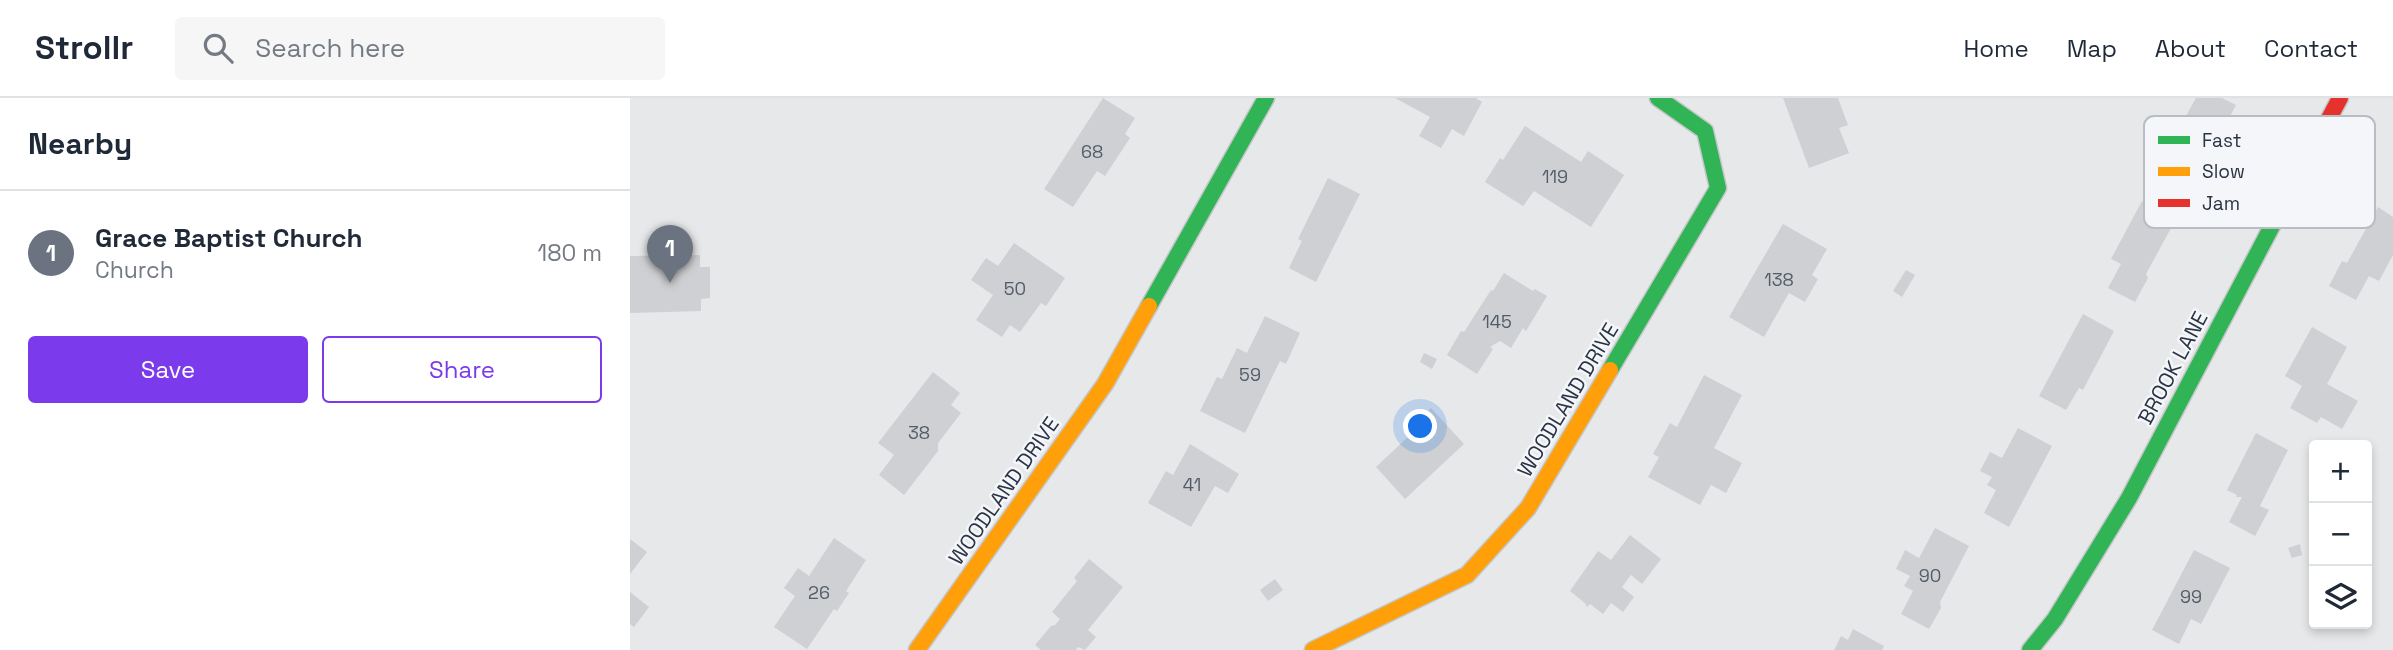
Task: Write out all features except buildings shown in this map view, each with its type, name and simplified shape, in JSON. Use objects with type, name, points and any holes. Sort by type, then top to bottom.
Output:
[{"type":"street","name":"WOODLAND DRIVE","points":[[917,650],[1105,384],[1266,98]]},
{"type":"street","name":"WOODLAND DRIVE","points":[[1313,650],[1467,575],[1528,508],[1718,188],[1705,131],[1658,98]]},
{"type":"street","name":"BROOK LANE","points":[[2331,116],[2340,98]]},
{"type":"street","name":"BROOK LANE","points":[[2029,650],[2054,619],[2129,498],[2271,228]]},
{"type":"traffic: fast","points":[[1149,306],[1266,98]]},
{"type":"traffic: fast","points":[[1610,370],[1718,188],[1705,131],[1658,98]]},
{"type":"traffic: fast","points":[[2030,650],[2055,619],[2129,498],[2271,228]]},
{"type":"traffic: slow","points":[[917,650],[1105,384],[1149,306]]},
{"type":"traffic: slow","points":[[1313,650],[1467,575],[1528,508],[1610,370]]},
{"type":"traffic: jam","points":[[2330,116],[2340,98]]},
{"type":"place","name":"Grace Baptist Church","points":[[670,283]]}]
